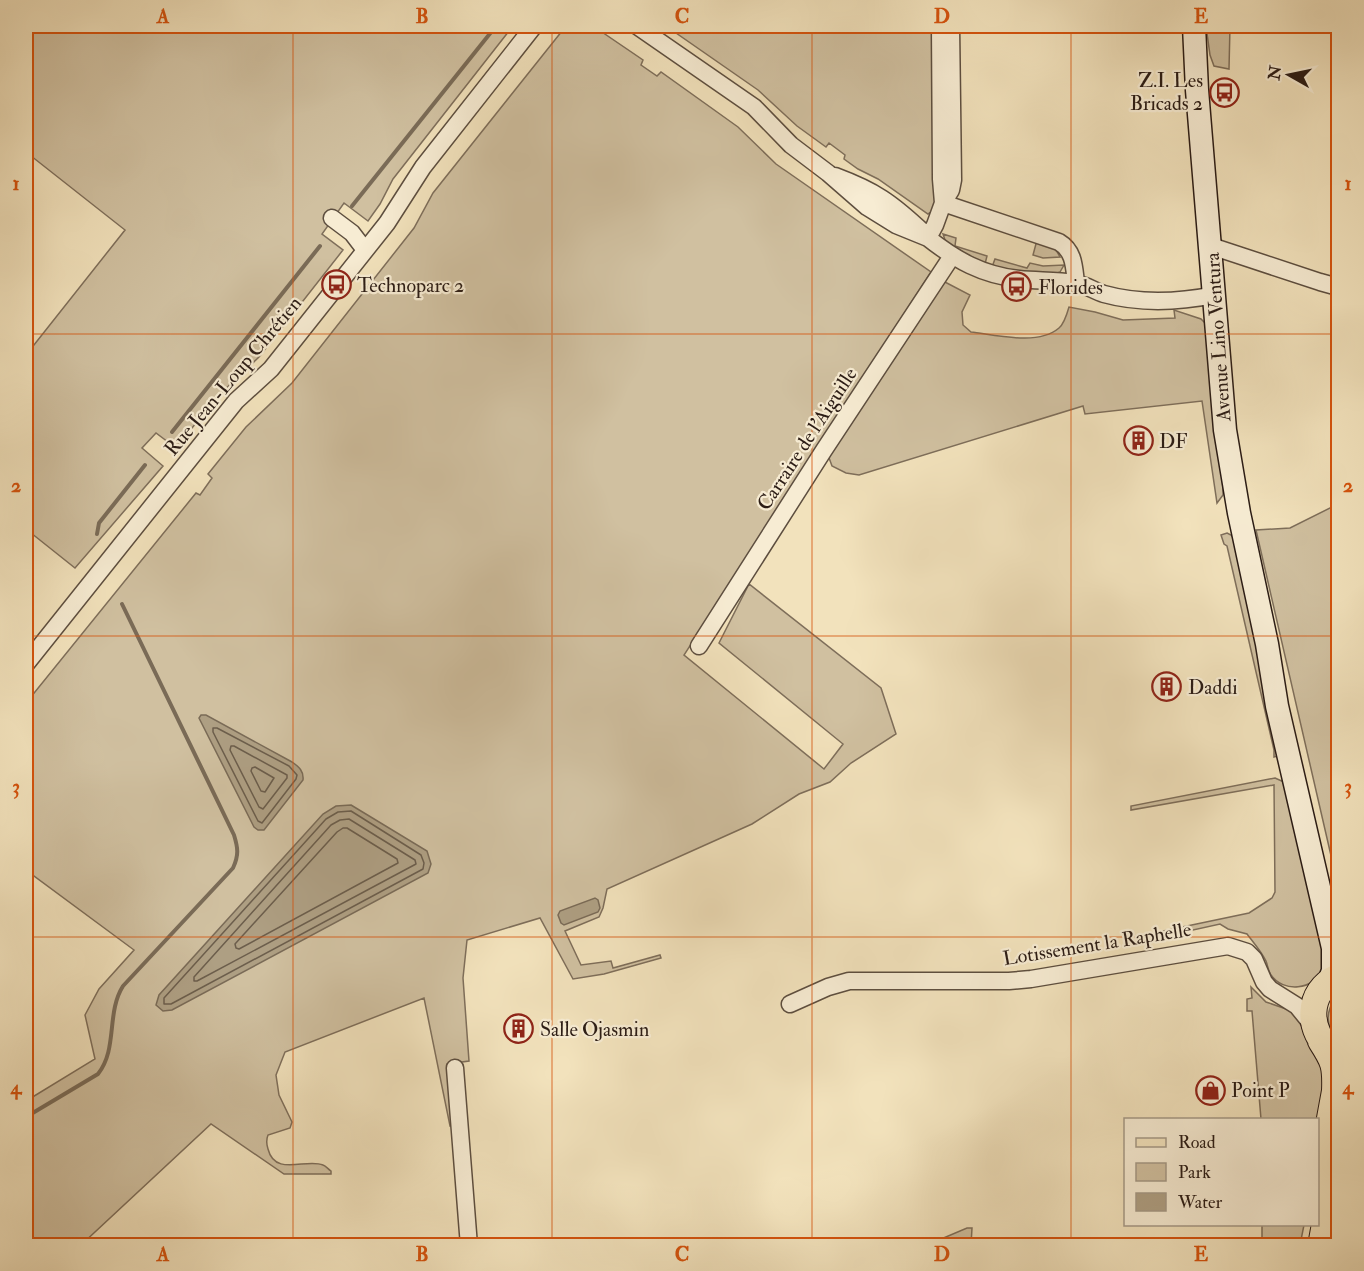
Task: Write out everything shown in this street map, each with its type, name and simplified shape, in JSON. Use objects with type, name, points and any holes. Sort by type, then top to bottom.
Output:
[{"type":"main road","name":"Avenue Lino Ventura","points":[[1194,26],[1197,90],[1225,430],[1239,513],[1268,644],[1300,756],[1338,928]]},
{"type":"main road","name":"Avenue Lino Ventura","points":[[1268,644],[1279,717],[1332,948],[1333,971],[1329,984]]},
{"type":"main road","points":[[1319,1174],[1336,1076],[1334,1061],[1312,1013],[1316,1000],[1329,984]]},
{"type":"main road","points":[[1321,1245],[1338,1148]]},
{"type":"main road","points":[[1307,1245],[1311,1226]]},
{"type":"street","name":"Rue Jean-Loup Chrétien","points":[[26,664],[236,401],[271,369],[387,223],[423,166],[534,26]]},
{"type":"street","points":[[637,26],[754,107],[790,145],[828,173],[851,195],[875,213],[896,225],[928,238],[972,268],[1019,279],[1076,283],[1102,294],[1128,300],[1148,301],[1215,295]]},
{"type":"street","points":[[940,26],[940,179],[943,203]]},
{"type":"street","points":[[928,238],[951,190],[953,180],[951,26]]},
{"type":"street","points":[[943,203],[1059,242],[1072,255],[1076,283]]},
{"type":"street","points":[[332,218],[352,233],[365,250]]},
{"type":"street","points":[[1211,246],[1338,287]]},
{"type":"street","name":"Carraire de l'Aiguille","points":[[699,646],[824,450],[952,256]]},
{"type":"street","name":"Lotissement la Raphelle","points":[[790,1004],[828,987],[849,981],[1031,979],[1221,946],[1235,947],[1247,952],[1254,959],[1264,982],[1270,989],[1305,1013],[1324,1041]]},
{"type":"street","points":[[1282,996],[1307,997],[1329,984]]},
{"type":"street","points":[[455,1068],[470,1245]]},
{"type":"green space","points":[[26,26],[513,26],[393,179],[368,221],[344,203],[322,234],[343,250],[259,357],[216,398],[176,448],[156,433],[142,448],[163,466],[75,568],[26,529],[26,355],[125,230],[26,152]]},
{"type":"green space","points":[[566,26],[593,26],[643,60],[641,65],[657,76],[661,72],[738,127],[776,164],[931,272],[684,655],[824,769],[843,744],[719,643],[749,584],[881,688],[896,734],[851,763],[830,782],[799,794],[752,824],[607,889],[599,917],[565,931],[581,965],[611,961],[613,968],[660,955],[661,958],[604,974],[573,979],[540,918],[467,940],[463,978],[469,1061],[447,1064],[452,1125],[450,1126],[424,998],[285,1052],[276,1075],[279,1095],[292,1122],[290,1128],[268,1135],[266,1142],[268,1149],[277,1162],[284,1165],[316,1163],[325,1166],[331,1174],[284,1174],[211,1124],[81,1245],[33,1245],[26,1241],[26,1101],[95,1059],[85,1015],[99,989],[134,950],[26,870],[26,703],[196,493],[200,495],[212,478],[208,474],[246,427],[292,383],[414,228],[433,193]]},
{"type":"green space","points":[[666,26],[935,26],[936,203],[933,211],[928,214],[878,179],[844,159],[845,155],[829,143],[826,147],[797,126],[758,90]]},
{"type":"green space","points":[[1206,26],[1230,26],[1229,69],[1214,66]]},
{"type":"green space","points":[[943,234],[956,238],[955,246],[987,256],[985,264],[946,243]]},
{"type":"green space","points":[[1037,240],[1055,248],[1060,257],[1043,258],[1033,255]]},
{"type":"green space","points":[[995,259],[1027,268],[1030,263],[1043,266],[1064,265],[1060,272],[1055,274],[1007,271],[992,267]]},
{"type":"green space","points":[[943,281],[970,295],[962,312],[963,325],[971,332],[1017,338],[1040,337],[1059,328],[1069,307],[1123,320],[1175,318],[1174,310],[1201,319],[1209,327],[1223,489],[1223,495],[1217,503],[1202,401],[1085,414],[1083,406],[859,475],[846,473],[832,466],[828,455]]},
{"type":"green space","points":[[1338,504],[1338,886],[1256,530],[1290,528]]},
{"type":"green space","points":[[1227,533],[1235,540],[1280,739],[1278,756],[1274,757],[1227,546],[1221,535]]},
{"type":"green space","points":[[1275,778],[1284,782],[1326,951],[1323,970],[1319,977],[1313,982],[1298,987],[1290,987],[1276,981],[1262,954],[1247,934],[1228,929],[1220,924],[1166,936],[1163,931],[1249,913],[1272,898],[1275,892],[1274,785],[1131,810],[1131,806]]},
{"type":"green space","points":[[1251,987],[1266,1002],[1292,1011],[1298,1017],[1308,1044],[1321,1058],[1327,1072],[1318,1118],[1261,1118],[1252,1011],[1247,1011],[1247,999],[1252,998]]},
{"type":"green space","points":[[1337,995],[1338,1039],[1330,1028],[1328,1018]]},
{"type":"green space","points":[[1262,1226],[1304,1226],[1300,1245],[1262,1245]]},
{"type":"green space","points":[[972,1228],[971,1245],[927,1245]]},
{"type":"water","points":[[201,715],[206,715],[292,762],[302,772],[303,780],[264,830],[254,827],[199,718]]},
{"type":"water","points":[[351,805],[427,851],[431,864],[428,873],[172,1010],[163,1011],[156,1005],[159,995],[323,814],[336,806]]},
{"type":"water","points":[[595,898],[600,908],[598,912],[564,925],[561,923],[558,915],[560,911]]},
{"type":"waterway","points":[[352,206],[496,26]]},
{"type":"waterway","points":[[172,432],[320,246]]},
{"type":"waterway","points":[[97,534],[99,523],[145,465]]},
{"type":"waterway","points":[[26,1117],[98,1074],[108,1054],[115,1008],[123,986],[233,868],[237,855],[234,835],[122,604]]},
{"type":"place","name":"Z.I. Les Bricads 2","points":[[1224,92]]},
{"type":"place","name":"Technoparc 2","points":[[336,285]]},
{"type":"place","name":"Florides","points":[[1017,287]]},
{"type":"place","name":"DF","points":[[1138,441]]},
{"type":"place","name":"Daddi","points":[[1167,687]]},
{"type":"place","name":"Salle Ojasmin","points":[[519,1029]]},
{"type":"place","name":"Point P","points":[[1210,1090]]}]
